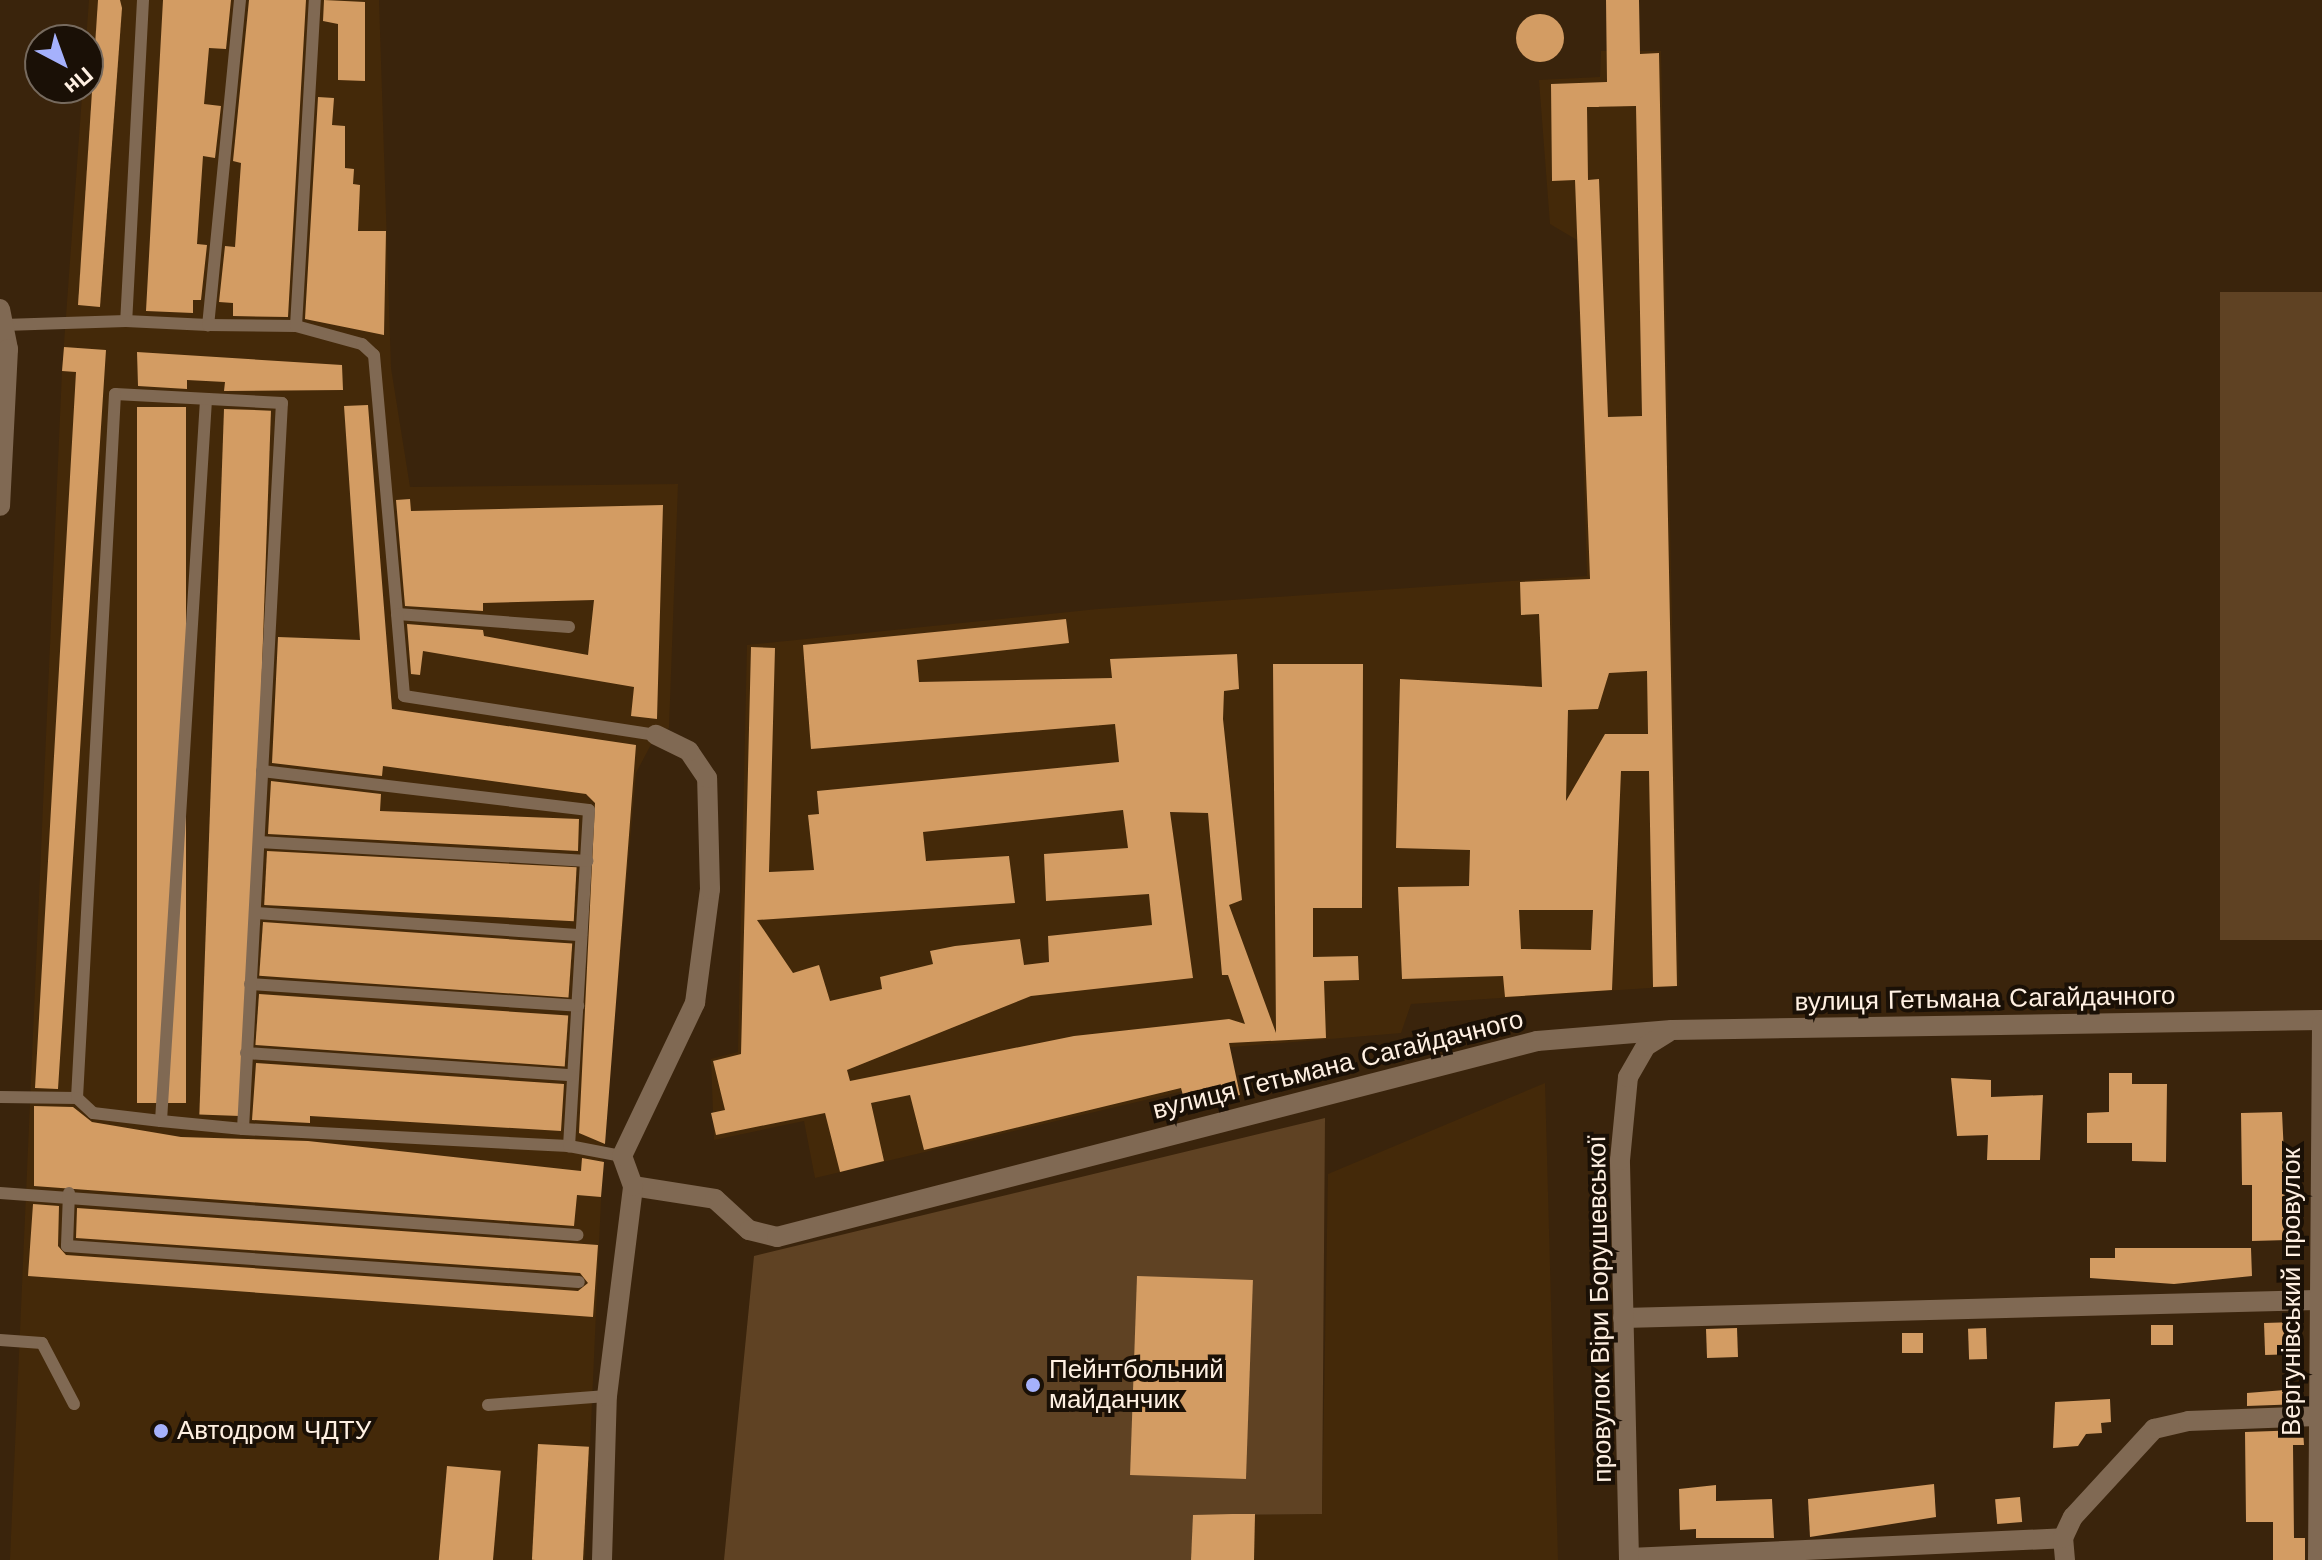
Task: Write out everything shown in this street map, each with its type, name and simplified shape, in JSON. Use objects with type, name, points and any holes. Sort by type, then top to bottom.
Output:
[{"type":"street","points":[[0,506],[2,317]]},
{"type":"street","points":[[602,1560],[607,1396],[633,1186],[622,1156],[695,1003],[710,889],[707,778],[689,751],[656,735]]},
{"type":"street","name":"вулиця Гетьмана Сагайдачного","points":[[633,1186],[715,1199],[749,1230],[777,1237],[1491,1049],[1672,1030],[2322,1022]]},
{"type":"street","name":"Вергунівський провулок","points":[[2318,1560],[2316,1416],[2322,1022]]},
{"type":"street","name":"провулок Віри Борушевської","points":[[1629,1559],[1620,1160],[1628,1077],[1646,1046],[1672,1030]]},
{"type":"street","points":[[1623,1318],[2317,1300]]},
{"type":"street","points":[[2065,1560],[2063,1538],[2091,1493],[2154,1429],[2188,1421],[2316,1416]]},
{"type":"street","points":[[1629,1559],[2063,1538]]},
{"type":"lane","points":[[126,321],[143,0]]},
{"type":"lane","points":[[208,325],[240,0]]},
{"type":"lane","points":[[296,326],[315,0]]},
{"type":"lane","points":[[2,317],[296,326],[362,344],[374,355],[404,696],[656,735]]},
{"type":"lane","points":[[77,1098],[115,394],[282,403],[243,1129]]},
{"type":"lane","points":[[161,1121],[206,400]]},
{"type":"lane","points":[[397,614],[569,627]]},
{"type":"lane","points":[[262,771],[589,810],[569,1146]]},
{"type":"lane","points":[[259,842],[587,861]]},
{"type":"lane","points":[[256,913],[581,935]]},
{"type":"lane","points":[[250,984],[578,1006]]},
{"type":"lane","points":[[246,1053],[571,1075]]},
{"type":"lane","points":[[0,1097],[77,1098],[93,1113],[243,1129],[569,1146],[622,1156]]},
{"type":"lane","points":[[0,1193],[69,1193],[577,1235]]},
{"type":"lane","points":[[69,1193],[67,1246],[579,1282]]},
{"type":"lane","points":[[0,1340],[42,1343],[74,1404]]},
{"type":"lane","points":[[488,1405],[607,1396]]},
{"type":"shaded area","points":[[89,0],[379,0],[391,368],[410,487],[678,484],[669,728],[656,735],[636,773],[603,1155],[585,1560],[10,1560],[62,371],[81,104],[104,104],[104,24],[87,24]]},
{"type":"shaded area","points":[[1601,51],[1661,51],[1679,986],[1411,1004],[1401,1033],[1185,1051],[1188,1090],[815,1178],[804,1121],[714,1140],[711,1059],[738,1052],[747,645],[1098,609],[1587,576],[1577,240],[1550,224],[1539,80],[1600,77]]},
{"type":"shaded area","points":[[2220,292],[2322,292],[2322,940],[2220,940]]},
{"type":"shaded area","points":[[1545,1083],[1558,1560],[1191,1560],[1193,1515],[1322,1514],[1328,1174]]},
{"type":"shaded area","name":"Пейнтбольний майданчик","points":[[1325,1118],[1322,1514],[1194,1515],[1191,1560],[724,1560],[754,1256]]},
{"type":"building","points":[[98,0],[120,0],[122,8],[100,307],[78,305],[91,104],[104,104],[104,24],[96,24]]},
{"type":"building","points":[[163,0],[231,0],[226,49],[209,48],[204,104],[221,106],[215,158],[203,156],[197,244],[207,245],[201,300],[193,300],[193,313],[146,311]]},
{"type":"building","points":[[249,0],[306,0],[288,317],[233,316],[233,303],[219,302],[225,246],[235,247],[241,163],[233,161]]},
{"type":"building","points":[[324,0],[365,2],[365,81],[338,80],[338,24],[323,21]]},
{"type":"building","points":[[1606,0],[1639,0],[1640,54],[1659,53],[1677,986],[1653,987],[1649,771],[1621,771],[1612,990],[1505,997],[1503,976],[1402,979],[1398,887],[1469,886],[1470,850],[1396,848],[1400,679],[1542,687],[1539,614],[1521,615],[1520,582],[1590,579],[1575,180],[1552,181],[1551,84],[1607,82]],"holes":[[[1636,106],[1642,416],[1608,417],[1599,179],[1588,180],[1587,107]],[[1647,671],[1648,734],[1605,734],[1566,801],[1568,710],[1598,709],[1609,673]],[[1519,910],[1593,910],[1591,950],[1521,949]]]},
{"type":"building","points":[[1540,14],[1557,21],[1564,38],[1557,55],[1540,62],[1523,55],[1516,38],[1523,21]]},
{"type":"building","points":[[318,97],[334,98],[332,125],[345,126],[345,168],[354,169],[353,184],[360,185],[358,231],[386,231],[384,335],[305,319]]},
{"type":"building","points":[[64,347],[106,350],[58,1089],[35,1088],[76,372],[62,371]]},
{"type":"building","points":[[137,352],[342,365],[343,390],[224,391],[225,382],[187,380],[187,389],[138,386]]},
{"type":"building","points":[[368,405],[392,709],[636,745],[605,1144],[579,1133],[595,803],[586,794],[383,766],[382,776],[272,763],[278,637],[360,640],[344,406]]},
{"type":"building","points":[[137,407],[186,407],[186,1103],[137,1103]]},
{"type":"building","points":[[224,409],[271,411],[246,1116],[199,1115]]},
{"type":"building","points":[[410,499],[411,511],[663,505],[657,719],[631,716],[634,687],[423,651],[420,675],[411,674],[407,624],[483,630],[484,636],[588,655],[594,600],[483,603],[483,611],[405,606],[396,500]]},
{"type":"building","points":[[1066,619],[1069,643],[917,660],[919,682],[1112,678],[1110,659],[1237,654],[1239,689],[1224,691],[1223,719],[1242,900],[1229,905],[1276,1033],[1273,664],[1363,664],[1362,908],[1313,908],[1313,957],[1358,956],[1359,980],[1324,981],[1326,1038],[1229,1043],[1240,1095],[1186,1107],[1181,1088],[924,1150],[910,1095],[871,1103],[884,1161],[840,1172],[825,1113],[716,1135],[711,1113],[725,1110],[713,1061],[741,1054],[751,647],[775,648],[769,872],[814,870],[808,815],[819,814],[817,791],[1119,762],[1115,724],[811,749],[803,645]],"holes":[[[1123,810],[1128,848],[1044,854],[1046,901],[1149,894],[1152,925],[1048,936],[1049,962],[1024,965],[1020,939],[955,946],[930,951],[933,964],[880,977],[882,989],[830,1001],[819,965],[793,973],[757,920],[1015,903],[1009,856],[926,861],[923,832]],[[1170,812],[1208,813],[1222,975],[1228,975],[1245,1024],[1229,1019],[1074,1036],[850,1081],[847,1070],[1031,996],[1193,978]]]},
{"type":"building","points":[[271,781],[381,794],[380,811],[579,819],[578,851],[268,834]]},
{"type":"building","points":[[267,851],[577,867],[574,921],[264,905]]},
{"type":"building","points":[[263,922],[572,944],[568,997],[259,976]]},
{"type":"building","points":[[259,994],[568,1016],[565,1067],[255,1045]]},
{"type":"building","points":[[256,1063],[564,1084],[561,1131],[310,1116],[310,1123],[252,1120]]},
{"type":"building","points":[[2109,1073],[2132,1073],[2132,1084],[2167,1084],[2166,1162],[2132,1161],[2132,1143],[2087,1143],[2087,1113],[2109,1112]]},
{"type":"building","points":[[1951,1078],[1991,1080],[1991,1097],[2043,1095],[2040,1160],[1987,1160],[1988,1135],[1957,1136]]},
{"type":"building","points":[[34,1106],[73,1107],[92,1122],[181,1137],[308,1141],[581,1171],[582,1158],[604,1162],[601,1197],[577,1195],[574,1226],[34,1186]]},
{"type":"building","points":[[2282,1112],[2288,1240],[2252,1241],[2252,1185],[2242,1185],[2241,1113]]},
{"type":"building","points":[[33,1204],[59,1206],[58,1246],[66,1255],[578,1291],[588,1283],[580,1273],[76,1238],[77,1208],[598,1245],[593,1317],[28,1276]]},
{"type":"building","points":[[2115,1248],[2251,1248],[2252,1276],[2174,1284],[2090,1278],[2090,1258],[2115,1258]]},
{"type":"building","points":[[1137,1276],[1253,1280],[1246,1479],[1130,1475]]},
{"type":"building","points":[[2293,1322],[2294,1354],[2265,1355],[2264,1323]]},
{"type":"building","points":[[2151,1325],[2173,1325],[2173,1345],[2151,1345]]},
{"type":"building","points":[[1737,1328],[1738,1357],[1707,1358],[1706,1329]]},
{"type":"building","points":[[1986,1328],[1987,1359],[1969,1360],[1968,1329]]},
{"type":"building","points":[[1902,1333],[1923,1333],[1923,1353],[1902,1353]]},
{"type":"building","points":[[2299,1389],[2301,1404],[2247,1406],[2247,1393]]},
{"type":"building","points":[[2110,1399],[2111,1422],[2101,1423],[2102,1433],[2086,1434],[2078,1446],[2053,1448],[2055,1402]]},
{"type":"building","points":[[2303,1430],[2304,1445],[2293,1445],[2294,1538],[2305,1538],[2305,1560],[2273,1560],[2273,1522],[2246,1522],[2245,1432]]},
{"type":"building","points":[[538,1444],[589,1447],[583,1560],[532,1560]]},
{"type":"building","points":[[447,1466],[501,1471],[493,1560],[439,1560]]},
{"type":"building","points":[[1934,1484],[1936,1517],[1810,1537],[1808,1499]]},
{"type":"building","points":[[1716,1485],[1716,1501],[1772,1499],[1774,1538],[1696,1538],[1696,1529],[1680,1530],[1679,1489]]},
{"type":"building","points":[[2020,1497],[2022,1522],[1997,1524],[1995,1499]]},
{"type":"building","points":[[1255,1514],[1254,1560],[1191,1560],[1193,1515]]},
{"type":"place","name":"Пейнтбольний майданчик","points":[[1033,1385]]},
{"type":"place","name":"Автодром ЧДТУ","points":[[161,1431]]}]
